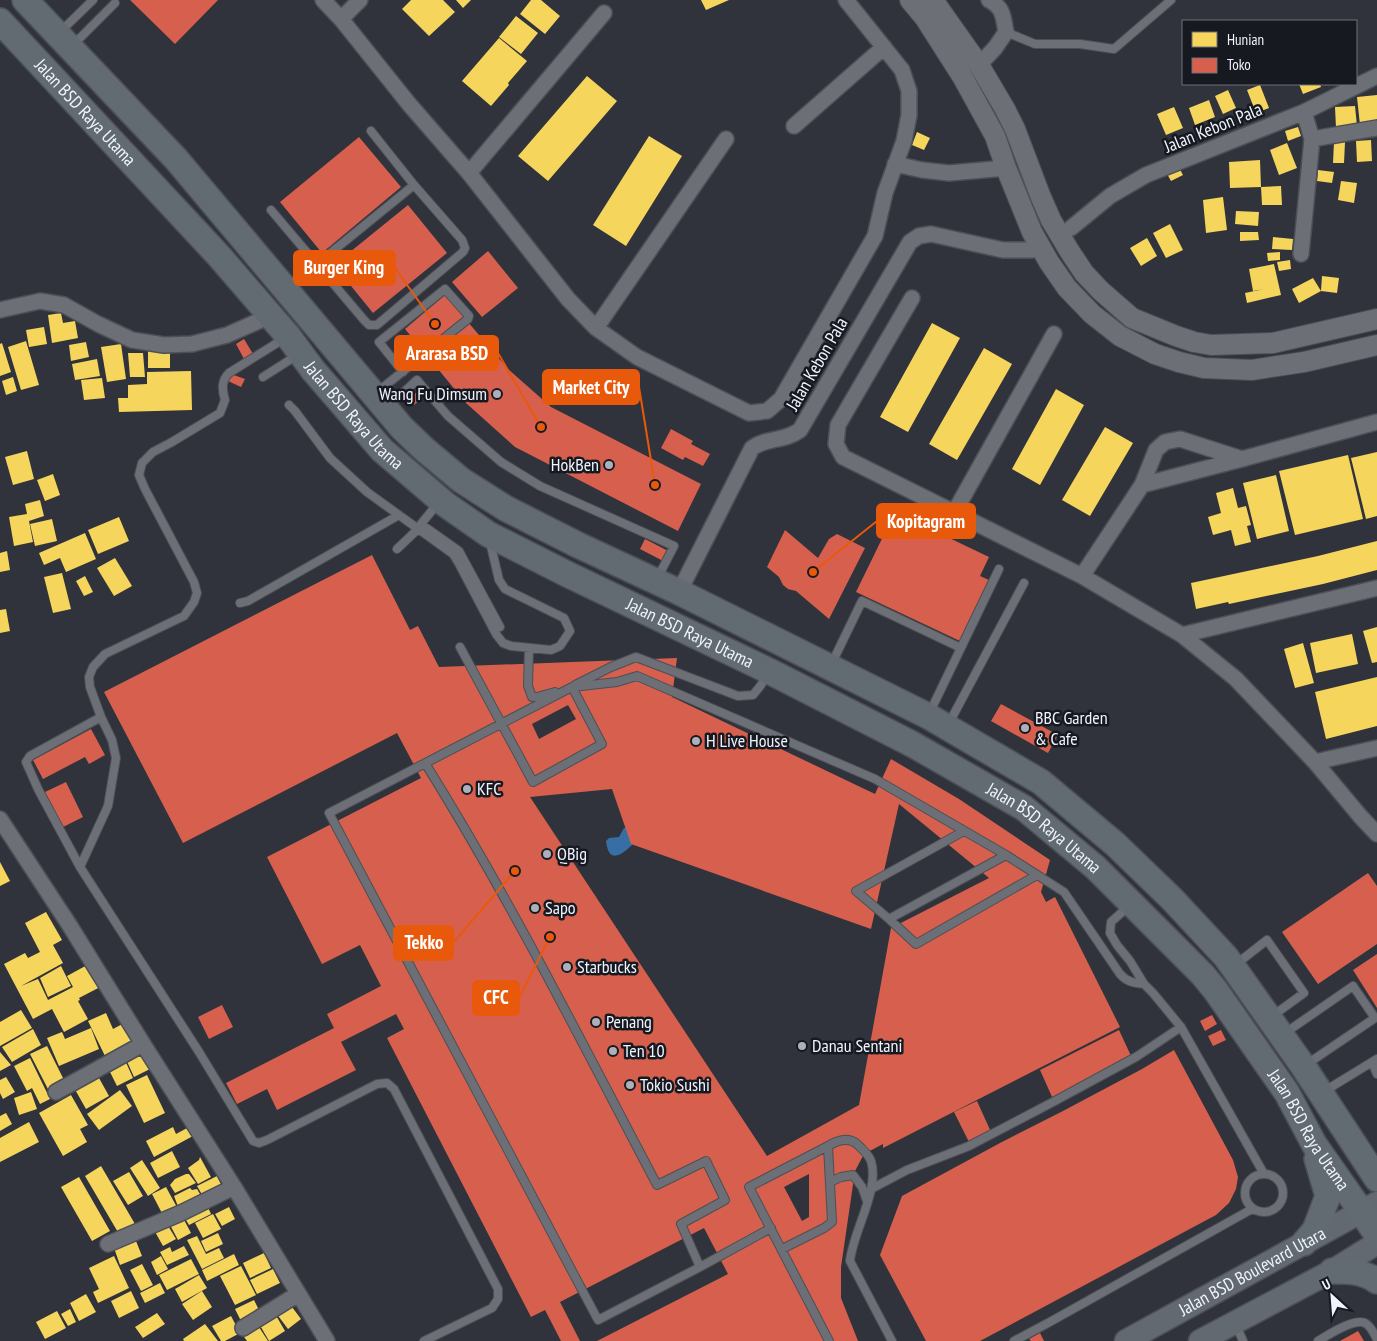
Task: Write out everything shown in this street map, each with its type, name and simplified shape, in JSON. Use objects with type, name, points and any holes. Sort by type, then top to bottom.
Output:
[{"type":"main road","points":[[0,8],[7,0]]},
{"type":"main road","name":"Jalan BSD Raya Utama","points":[[24,0],[176,159],[402,428],[461,480],[505,508],[578,545],[679,592],[938,721],[1041,782],[1114,844],[1172,899],[1226,957],[1303,1066],[1377,1179]]},
{"type":"main road","name":"Jalan BSD Raya Utama","points":[[0,21],[208,245],[382,450],[440,501],[488,534],[769,671],[912,744],[1024,808],[1095,867],[1203,975],[1216,991],[1286,1093],[1314,1144],[1369,1207],[1377,1236]]},
{"type":"main road","points":[[567,574],[578,545]]},
{"type":"main road","points":[[1304,1243],[1315,1230],[1328,1196],[1314,1144]]},
{"type":"main road","name":"Jalan BSD Boulevard Utara","points":[[1126,1341],[1369,1207]]},
{"type":"main road","name":"Jalan BSD Boulevard Utara","points":[[1200,1341],[1239,1332],[1377,1243]]},
{"type":"main road","points":[[1332,1271],[1353,1271],[1368,1275],[1377,1280]]},
{"type":"street","points":[[322,0],[340,19],[408,104],[469,173],[568,299],[596,328],[637,357],[749,413],[767,411],[781,399],[875,236],[885,193],[904,141],[909,115],[908,91],[902,70],[846,0]]},
{"type":"street","points":[[340,19],[360,0]]},
{"type":"street","points":[[910,0],[925,18],[962,76],[995,136],[1032,232],[1049,262],[1067,288],[1092,314],[1120,336],[1155,354],[1179,362],[1204,368],[1252,370],[1304,362],[1377,345]]},
{"type":"street","points":[[933,0],[979,65],[1015,129],[1051,220],[1070,252],[1084,273],[1101,291],[1132,318],[1194,342],[1211,344],[1273,343],[1377,319]]},
{"type":"street","points":[[979,65],[995,48],[1006,32],[1003,14],[995,2]]},
{"type":"street","points":[[469,173],[604,13]]},
{"type":"street","points":[[794,126],[884,47]]},
{"type":"street","name":"Jalan Kebon Pala","points":[[1071,228],[1110,196],[1146,175],[1304,112],[1377,76]]},
{"type":"street","points":[[1301,254],[1312,139],[1304,112]]},
{"type":"street","points":[[1312,139],[1377,128]]},
{"type":"street","points":[[596,328],[726,138]]},
{"type":"street","points":[[896,164],[922,170],[949,173],[1006,168]]},
{"type":"street","name":"Jalan Kebon Pala","points":[[679,592],[752,448],[759,443],[789,437],[800,430],[910,242],[919,236],[931,234],[1002,250],[1033,250]]},
{"type":"street","points":[[912,298],[838,426],[836,444],[843,457],[1082,576],[1182,635],[1236,679],[1316,762],[1377,834]]},
{"type":"street","points":[[0,310],[40,302],[64,305],[132,340],[164,345],[192,344],[227,335],[270,316]]},
{"type":"street","points":[[1120,336],[1132,318]]},
{"type":"street","points":[[954,513],[1054,334]]},
{"type":"street","points":[[1142,485],[1242,460],[1377,422]]},
{"type":"street","points":[[1082,576],[1142,485],[1156,450],[1165,442],[1180,440],[1242,460]]},
{"type":"street","points":[[1182,635],[1377,588]]},
{"type":"street","points":[[1316,762],[1377,748]]},
{"type":"street","points":[[0,819],[70,926],[234,1187],[327,1341]]},
{"type":"street","points":[[56,1092],[143,1044]]},
{"type":"street","points":[[108,1244],[181,1214],[234,1187]]},
{"type":"street","points":[[243,1328],[298,1294]]},
{"type":"lane","points":[[1006,32],[1035,44],[1080,44],[1114,49],[1172,0]]},
{"type":"lane","points":[[64,41],[87,2]]},
{"type":"lane","points":[[64,41],[115,3]]},
{"type":"lane","points":[[271,210],[364,320],[369,325],[377,325],[463,252],[465,248],[462,240],[371,132]]},
{"type":"lane","points":[[284,288],[317,264],[414,185]]},
{"type":"lane","points":[[380,402],[403,372],[468,319],[468,316],[445,289],[379,342],[403,372]]},
{"type":"lane","points":[[263,377],[294,345]]},
{"type":"lane","points":[[80,867],[108,806],[116,758],[112,740],[90,687],[89,677],[93,667],[105,654],[184,616],[194,602],[197,593],[194,582],[145,490],[139,475],[142,463],[153,452],[220,413],[225,400],[222,385],[224,377],[228,372],[294,345]]},
{"type":"lane","points":[[380,402],[417,380],[448,416],[501,462],[540,486],[674,546],[656,582]]},
{"type":"lane","points":[[288,405],[295,411],[330,458],[367,492],[453,554],[496,634],[503,643],[510,646],[551,650],[560,646],[570,631],[564,618],[505,589],[499,580],[488,534]]},
{"type":"lane","points":[[440,501],[421,524],[459,551],[500,627]]},
{"type":"lane","points":[[240,603],[248,601],[399,515]]},
{"type":"lane","points":[[397,550],[418,528]]},
{"type":"lane","points":[[938,721],[961,648],[999,569]]},
{"type":"lane","points":[[938,721],[1024,583]]},
{"type":"lane","points":[[830,667],[862,601],[961,648]]},
{"type":"lane","points":[[460,647],[533,782],[602,744],[572,687]]},
{"type":"lane","points":[[529,648],[528,686],[532,697],[572,687],[617,682],[637,676],[875,780],[1006,855],[1064,892],[1120,974],[1133,983],[1144,984]]},
{"type":"lane","points":[[769,671],[753,695],[738,696],[636,657],[611,666],[329,813],[598,1320],[771,1228]]},
{"type":"lane","points":[[101,717],[30,756],[26,762],[38,789],[80,867],[200,1052],[254,1141],[260,1143],[376,1084],[387,1083],[394,1088],[498,1289],[498,1299],[492,1308],[424,1341]]},
{"type":"lane","points":[[425,763],[456,812],[516,919],[657,1185],[706,1160],[725,1200],[681,1224],[700,1267]]},
{"type":"lane","points":[[964,831],[856,892],[916,944],[1037,875]]},
{"type":"lane","points":[[889,919],[1006,855]]},
{"type":"lane","points":[[1132,904],[1110,922],[1110,933],[1144,984],[1181,1027],[1264,1174]]},
{"type":"lane","points":[[1233,966],[1267,940],[1304,993],[1275,1027]]},
{"type":"lane","points":[[1275,1027],[1353,986],[1375,1018],[1303,1066]]},
{"type":"lane","points":[[871,1189],[907,1170],[969,1146],[1136,1057],[1181,1027]]},
{"type":"lane","points":[[1321,1093],[1375,1061],[1377,1074]]},
{"type":"lane","points":[[829,1341],[750,1187],[837,1140],[847,1140],[855,1142],[871,1160],[871,1189],[851,1250],[850,1261],[892,1341]]},
{"type":"lane","points":[[782,1249],[832,1222],[828,1146]]},
{"type":"lane","points":[[1264,1174],[1275,1177],[1282,1187],[1283,1199],[1276,1209],[1264,1213],[1252,1210],[1245,1200],[1245,1187],[1252,1177],[1264,1174]]},
{"type":"lane","points":[[830,1182],[841,1177],[853,1175],[862,1187],[867,1201]]},
{"type":"lane","points":[[1014,1341],[1252,1210]]},
{"type":"lane","points":[[1318,1341],[1357,1322],[1365,1323],[1377,1339]]},
{"type":"water","points":[[630,827],[636,841],[627,850],[618,855],[610,854],[606,841],[609,838],[619,837],[624,828]]},
{"type":"building: Hunian","points":[[411,0],[443,0],[455,12],[429,36],[402,9]]},
{"type":"building: Hunian","points":[[456,0],[471,0],[463,8]]},
{"type":"building: Hunian","points":[[531,0],[541,0],[560,16],[545,34],[520,14]]},
{"type":"building: Hunian","points":[[701,0],[729,0],[706,10]]},
{"type":"building: Hunian","points":[[516,16],[538,33],[521,54],[499,37]]},
{"type":"building: Hunian","points":[[499,38],[527,61],[491,106],[462,81]]},
{"type":"building: Hunian","points":[[587,76],[617,101],[548,181],[518,156]]},
{"type":"building: Hunian","points":[[1260,85],[1269,108],[1256,113],[1247,90]]},
{"type":"building: Hunian","points":[[1299,85],[1320,85],[1321,87],[1303,94]]},
{"type":"building: Hunian","points":[[1228,90],[1236,108],[1223,114],[1215,96]]},
{"type":"building: Hunian","points":[[1377,95],[1377,123],[1360,125],[1357,97]]},
{"type":"building: Hunian","points":[[1209,100],[1215,117],[1195,125],[1189,108]]},
{"type":"building: Hunian","points":[[1355,106],[1357,126],[1336,128],[1335,107]]},
{"type":"building: Hunian","points":[[1174,107],[1183,128],[1166,135],[1157,114]]},
{"type":"building: Hunian","points":[[1210,124],[1213,135],[1198,140],[1195,129]]},
{"type":"building: Hunian","points":[[1298,127],[1301,136],[1288,141],[1285,131]]},
{"type":"building: Hunian","points":[[917,132],[930,138],[924,150],[912,145]]},
{"type":"building: Hunian","points":[[649,136],[682,156],[626,246],[593,225]]},
{"type":"building: Hunian","points":[[1371,140],[1372,161],[1357,162],[1356,141]]},
{"type":"building: Hunian","points":[[1334,142],[1345,142],[1344,163],[1333,163]]},
{"type":"building: Hunian","points":[[1287,143],[1297,168],[1279,175],[1270,150]]},
{"type":"building: Hunian","points":[[1260,160],[1261,187],[1230,188],[1229,162]]},
{"type":"building: Hunian","points":[[1178,166],[1183,175],[1171,181],[1166,172]]},
{"type":"building: Hunian","points":[[1318,170],[1334,172],[1332,183],[1317,181]]},
{"type":"building: Hunian","points":[[1341,181],[1357,183],[1354,203],[1338,200]]},
{"type":"building: Hunian","points":[[1281,186],[1282,205],[1262,205],[1261,187]]},
{"type":"building: Hunian","points":[[1223,197],[1227,230],[1206,233],[1203,200]]},
{"type":"building: Hunian","points":[[1236,211],[1259,212],[1258,226],[1235,224]]},
{"type":"building: Hunian","points":[[1170,224],[1183,250],[1166,258],[1153,233]]},
{"type":"building: Hunian","points":[[1240,232],[1258,232],[1259,240],[1240,241]]},
{"type":"building: Hunian","points":[[1273,237],[1293,239],[1292,250],[1272,249]]},
{"type":"building: Hunian","points":[[1147,238],[1157,256],[1141,266],[1130,248]]},
{"type":"building: Hunian","points":[[1280,252],[1280,260],[1268,261],[1267,253]]},
{"type":"building: Hunian","points":[[1290,260],[1291,269],[1279,271],[1277,262]]},
{"type":"building: Hunian","points":[[1274,264],[1281,295],[1247,303],[1245,293],[1264,289],[1253,291],[1249,269]]},
{"type":"building: Hunian","points":[[1322,276],[1339,278],[1337,293],[1321,291]]},
{"type":"building: Hunian","points":[[1313,278],[1321,291],[1299,303],[1292,289]]},
{"type":"building: Hunian","points":[[61,313],[63,323],[75,321],[78,338],[52,343],[48,315]]},
{"type":"building: Hunian","points":[[932,323],[960,338],[908,432],[880,417]]},
{"type":"building: Hunian","points":[[44,327],[47,344],[29,347],[26,330]]},
{"type":"building: Hunian","points":[[26,341],[39,385],[21,390],[8,347]]},
{"type":"building: Hunian","points":[[86,342],[89,357],[71,361],[69,345]]},
{"type":"building: Hunian","points":[[2,343],[11,372],[0,376],[0,344]]},
{"type":"building: Hunian","points":[[121,344],[126,379],[107,382],[101,347]]},
{"type":"building: Hunian","points":[[984,348],[1012,364],[957,460],[929,444]]},
{"type":"building: Hunian","points":[[148,351],[170,351],[170,368],[148,368]]},
{"type":"building: Hunian","points":[[128,353],[143,353],[145,377],[130,377]]},
{"type":"building: Hunian","points":[[97,359],[100,376],[75,380],[72,364]]},
{"type":"building: Hunian","points":[[191,371],[192,410],[119,412],[118,398],[128,398],[128,385],[147,384],[147,372]]},
{"type":"building: Hunian","points":[[13,377],[17,391],[6,395],[2,381]]},
{"type":"building: Hunian","points":[[102,378],[105,398],[84,400],[81,380]]},
{"type":"building: Hunian","points":[[1056,389],[1084,405],[1040,485],[1012,469]]},
{"type":"building: Hunian","points":[[1105,427],[1133,443],[1090,516],[1062,500]]},
{"type":"building: Hunian","points":[[27,451],[34,479],[13,485],[5,457]]},
{"type":"building: Hunian","points":[[1377,452],[1377,516],[1366,519],[1351,458]]},
{"type":"building: Hunian","points":[[1348,455],[1363,519],[1295,535],[1279,471]]},
{"type":"building: Hunian","points":[[53,474],[60,495],[45,501],[37,480]]},
{"type":"building: Hunian","points":[[1276,475],[1289,531],[1257,539],[1243,483]]},
{"type":"building: Hunian","points":[[1233,488],[1238,508],[1246,506],[1251,525],[1247,526],[1251,542],[1235,546],[1231,530],[1213,535],[1208,517],[1221,513],[1216,493]]},
{"type":"building: Hunian","points":[[40,500],[44,516],[29,521],[33,542],[14,546],[9,517],[27,514],[25,504]]},
{"type":"building: Hunian","points":[[119,517],[129,541],[98,554],[88,530]]},
{"type":"building: Hunian","points":[[52,519],[57,541],[35,546],[30,524]]},
{"type":"building: Hunian","points":[[85,533],[96,559],[66,572],[60,558],[44,565],[39,553]]},
{"type":"building: Hunian","points":[[1377,541],[1377,570],[1323,584],[1196,609],[1191,583],[1318,556]]},
{"type":"building: Hunian","points":[[7,551],[10,570],[0,572],[0,553]]},
{"type":"building: Hunian","points":[[115,558],[132,586],[114,596],[97,568]]},
{"type":"building: Hunian","points":[[62,573],[71,609],[53,613],[44,577]]},
{"type":"building: Hunian","points":[[85,576],[93,592],[84,596],[76,581]]},
{"type":"building: Hunian","points":[[6,609],[10,631],[0,633],[0,610]]},
{"type":"building: Hunian","points":[[1377,627],[1377,662],[1372,663],[1363,631]]},
{"type":"building: Hunian","points":[[1352,634],[1358,664],[1316,673],[1310,643]]},
{"type":"building: Hunian","points":[[1303,643],[1314,683],[1295,688],[1284,649]]},
{"type":"building: Hunian","points":[[1377,677],[1377,726],[1326,739],[1315,692]]},
{"type":"building: Hunian","points":[[0,862],[10,881],[0,886]]},
{"type":"building: Hunian","points":[[46,912],[62,940],[53,945],[63,963],[21,986],[38,979],[48,1000],[73,987],[67,976],[89,964],[104,985],[79,998],[80,1000],[78,1001],[88,1019],[64,1032],[52,1009],[33,1019],[4,964],[25,953],[28,958],[40,952],[25,923]]},
{"type":"building: Hunian","points":[[61,966],[71,986],[48,997],[40,978]]},
{"type":"building: Hunian","points":[[21,1010],[32,1028],[0,1046],[0,1022]]},
{"type":"building: Hunian","points":[[106,1013],[113,1029],[128,1021],[137,1040],[105,1056],[88,1021]]},
{"type":"building: Hunian","points":[[91,1028],[99,1049],[59,1066],[47,1038],[62,1032],[65,1039]]},
{"type":"building: Hunian","points":[[33,1029],[41,1045],[12,1062],[2,1047]]},
{"type":"building: Hunian","points":[[47,1046],[65,1082],[49,1091],[30,1054]]},
{"type":"building: Hunian","points":[[141,1050],[150,1069],[134,1077],[125,1057]]},
{"type":"building: Hunian","points":[[0,1052],[11,1065],[0,1071]]},
{"type":"building: Hunian","points":[[30,1058],[50,1099],[40,1104],[32,1088],[27,1091],[14,1066]]},
{"type":"building: Hunian","points":[[124,1058],[133,1078],[117,1086],[107,1066]]},
{"type":"building: Hunian","points":[[147,1075],[165,1113],[144,1123],[126,1085]]},
{"type":"building: Hunian","points":[[6,1077],[15,1092],[3,1099],[0,1093],[0,1080]]},
{"type":"building: Hunian","points":[[99,1078],[109,1096],[86,1109],[73,1086],[83,1080],[85,1085]]},
{"type":"building: Hunian","points":[[120,1090],[132,1106],[99,1130],[87,1114]]},
{"type":"building: Hunian","points":[[31,1092],[37,1109],[19,1115],[14,1098]]},
{"type":"building: Hunian","points":[[71,1095],[88,1125],[80,1129],[87,1142],[63,1156],[39,1113]]},
{"type":"building: Hunian","points":[[6,1113],[12,1124],[0,1131],[0,1116]]},
{"type":"building: Hunian","points":[[29,1122],[39,1142],[0,1162],[0,1138]]},
{"type":"building: Hunian","points":[[173,1127],[176,1134],[189,1127],[193,1136],[154,1157],[146,1141]]},
{"type":"building: Hunian","points":[[172,1151],[180,1167],[158,1178],[150,1163]]},
{"type":"building: Hunian","points":[[200,1157],[211,1177],[198,1184],[188,1168],[199,1160]]},
{"type":"building: Hunian","points":[[142,1160],[160,1188],[148,1196],[130,1168]]},
{"type":"building: Hunian","points":[[101,1166],[135,1224],[119,1234],[85,1176]]},
{"type":"building: Hunian","points":[[129,1172],[143,1196],[128,1205],[113,1181]]},
{"type":"building: Hunian","points":[[189,1174],[196,1183],[175,1193],[170,1185],[175,1179]]},
{"type":"building: Hunian","points":[[217,1176],[223,1189],[204,1198],[197,1186]]},
{"type":"building: Hunian","points":[[79,1177],[110,1231],[92,1241],[61,1187]]},
{"type":"building: Hunian","points":[[166,1187],[179,1211],[165,1219],[152,1194]]},
{"type":"building: Hunian","points":[[190,1188],[192,1190],[197,1189],[200,1197],[179,1209],[174,1196]]},
{"type":"building: Hunian","points":[[206,1203],[211,1214],[189,1225],[183,1215]]},
{"type":"building: Hunian","points":[[229,1207],[235,1219],[222,1226],[215,1214]]},
{"type":"building: Hunian","points":[[213,1214],[221,1229],[203,1238],[195,1223]]},
{"type":"building: Hunian","points":[[182,1216],[191,1233],[178,1240],[169,1223]]},
{"type":"building: Hunian","points":[[167,1224],[176,1239],[163,1246],[154,1230]]},
{"type":"building: Hunian","points":[[218,1233],[223,1244],[206,1252],[201,1241]]},
{"type":"building: Hunian","points":[[134,1236],[142,1256],[120,1265],[113,1245]]},
{"type":"building: Hunian","points":[[197,1236],[206,1254],[219,1248],[224,1258],[202,1269],[187,1240]]},
{"type":"building: Hunian","points":[[184,1246],[189,1255],[167,1265],[160,1252],[170,1247],[172,1252]]},
{"type":"building: Hunian","points":[[264,1253],[271,1268],[250,1278],[243,1263]]},
{"type":"building: Hunian","points":[[234,1254],[239,1265],[207,1281],[202,1270]]},
{"type":"building: Hunian","points":[[114,1256],[129,1288],[98,1303],[93,1292],[99,1289],[89,1268]]},
{"type":"building: Hunian","points":[[161,1256],[168,1269],[157,1275],[151,1262]]},
{"type":"building: Hunian","points":[[191,1259],[199,1274],[167,1290],[159,1275]]},
{"type":"building: Hunian","points":[[142,1264],[153,1285],[141,1291],[130,1270]]},
{"type":"building: Hunian","points":[[241,1266],[256,1295],[235,1305],[220,1276]]},
{"type":"building: Hunian","points":[[273,1269],[280,1283],[257,1294],[250,1280]]},
{"type":"building: Hunian","points":[[199,1275],[207,1288],[182,1302],[175,1289]]},
{"type":"building: Hunian","points":[[160,1283],[165,1293],[145,1303],[140,1293]]},
{"type":"building: Hunian","points":[[131,1291],[139,1308],[119,1318],[111,1301]]},
{"type":"building: Hunian","points":[[202,1291],[212,1307],[193,1320],[182,1304]]},
{"type":"building: Hunian","points":[[86,1294],[96,1312],[79,1321],[70,1303]]},
{"type":"building: Hunian","points":[[254,1300],[260,1312],[241,1321],[235,1309]]},
{"type":"building: Hunian","points":[[289,1303],[301,1319],[288,1329],[276,1313]]},
{"type":"building: Hunian","points":[[70,1309],[76,1322],[68,1326],[61,1314]]},
{"type":"building: Hunian","points":[[57,1311],[66,1328],[45,1339],[36,1322]]},
{"type":"building: Hunian","points":[[274,1312],[285,1331],[269,1341],[258,1322]]},
{"type":"building: Hunian","points":[[157,1313],[165,1324],[143,1338],[135,1327]]},
{"type":"building: Hunian","points":[[231,1316],[240,1333],[225,1341],[221,1341],[212,1326]]},
{"type":"building: Hunian","points":[[205,1324],[218,1341],[184,1341],[183,1339]]},
{"type":"building: Hunian","points":[[257,1324],[268,1341],[247,1341],[242,1334]]},
{"type":"building: Toko","points":[[130,0],[218,0],[175,44]]},
{"type":"building: Toko","points":[[359,137],[401,187],[322,253],[280,202]]},
{"type":"building: Toko","points":[[408,205],[447,253],[373,313],[334,265]]},
{"type":"building: Toko","points":[[488,251],[518,288],[482,317],[452,282]]},
{"type":"building: Toko","points":[[445,295],[507,368],[551,407],[701,484],[678,531],[515,447],[466,403],[405,329]]},
{"type":"building: Toko","points":[[244,339],[253,354],[244,359],[236,344]]},
{"type":"building: Toko","points":[[231,374],[245,379],[241,387],[228,381]]},
{"type":"building: Toko","points":[[407,384],[421,399],[414,405],[400,389]]},
{"type":"building: Toko","points":[[671,429],[693,441],[691,444],[710,454],[703,466],[685,457],[683,460],[661,448]]},
{"type":"building: Toko","points":[[895,512],[989,557],[980,576],[989,580],[960,641],[856,592]]},
{"type":"building: Toko","points":[[785,530],[818,558],[829,539],[837,534],[865,548],[829,619],[796,591],[788,589],[783,585],[779,577],[767,567]]},
{"type":"building: Toko","points":[[645,539],[674,554],[669,564],[640,549]]},
{"type":"building: Toko","points":[[372,555],[410,630],[418,626],[439,667],[677,658],[672,697],[875,794],[891,759],[959,799],[1050,860],[1041,892],[1046,902],[1055,897],[1120,1027],[883,1148],[883,1144],[864,1154],[855,1171],[841,1267],[841,1298],[858,1341],[597,1341],[728,1274],[704,1228],[560,1302],[580,1341],[561,1341],[545,1310],[531,1317],[387,1038],[404,1029],[396,1014],[341,1042],[356,1070],[277,1110],[267,1089],[237,1104],[226,1083],[334,1028],[327,1014],[381,986],[360,945],[322,964],[267,857],[421,778],[397,733],[183,843],[104,692]],"holes":[[[568,705],[576,719],[539,739],[532,724]],[[612,789],[631,844],[871,929],[899,804],[989,878],[891,928],[859,1105],[767,1156],[530,797]],[[809,1174],[809,1217],[802,1221],[784,1187]]]},
{"type":"building: Toko","name":"BBC Garden & Cafe","points":[[1001,704],[1058,735],[1048,753],[991,721]]},
{"type":"building: Toko","points":[[91,729],[105,755],[89,764],[85,757],[43,779],[33,760]]},
{"type":"building: Toko","points":[[66,782],[83,817],[63,827],[45,792]]},
{"type":"building: Toko","points":[[1368,873],[1377,886],[1377,944],[1318,984],[1282,932]]},
{"type":"building: Toko","points":[[1377,954],[1377,1008],[1353,970]]},
{"type":"building: Toko","points":[[222,1005],[233,1027],[209,1039],[198,1017]]},
{"type":"building: Toko","points":[[1212,1015],[1217,1024],[1205,1031],[1200,1021]]},
{"type":"building: Toko","points":[[1119,1030],[1132,1058],[1053,1099],[1040,1070]]},
{"type":"building: Toko","points":[[1221,1030],[1226,1040],[1213,1046],[1208,1036]]},
{"type":"building: Toko","points":[[1174,1050],[1233,1160],[1238,1177],[1236,1189],[1229,1203],[1216,1215],[980,1341],[926,1341],[880,1255],[902,1196],[1142,1069]]},
{"type":"building: Toko","points":[[977,1101],[991,1132],[970,1144],[954,1112]]},
{"type":"building: Toko","points":[[1358,1331],[1364,1341],[1340,1341]]},
{"type":"building: Toko","points":[[1040,1333],[1044,1341],[1031,1341],[1029,1339]]},
{"type":"place","name":"Burger King","points":[[435,324]]},
{"type":"place","name":"Wang Fu Dimsum","points":[[497,394]]},
{"type":"place","name":"Ararasa BSD","points":[[541,427]]},
{"type":"place","name":"HokBen","points":[[609,465]]},
{"type":"place","name":"Market City","points":[[655,485]]},
{"type":"place","name":"Kopitagram","points":[[813,572]]},
{"type":"place","name":"BBC Garden & Cafe","points":[[1025,728]]},
{"type":"place","name":"H Live House","points":[[696,741]]},
{"type":"place","name":"KFC","points":[[467,789]]},
{"type":"place","name":"QBig","points":[[547,854]]},
{"type":"place","name":"Tekko","points":[[515,871]]},
{"type":"place","name":"Sapo","points":[[535,908]]},
{"type":"place","name":"CFC","points":[[550,937]]},
{"type":"place","name":"Starbucks","points":[[567,967]]},
{"type":"place","name":"Penang","points":[[596,1022]]},
{"type":"place","name":"Danau Sentani","points":[[802,1046]]},
{"type":"place","name":"Ten 10","points":[[613,1051]]},
{"type":"place","name":"Tokio Sushi","points":[[630,1085]]}]
